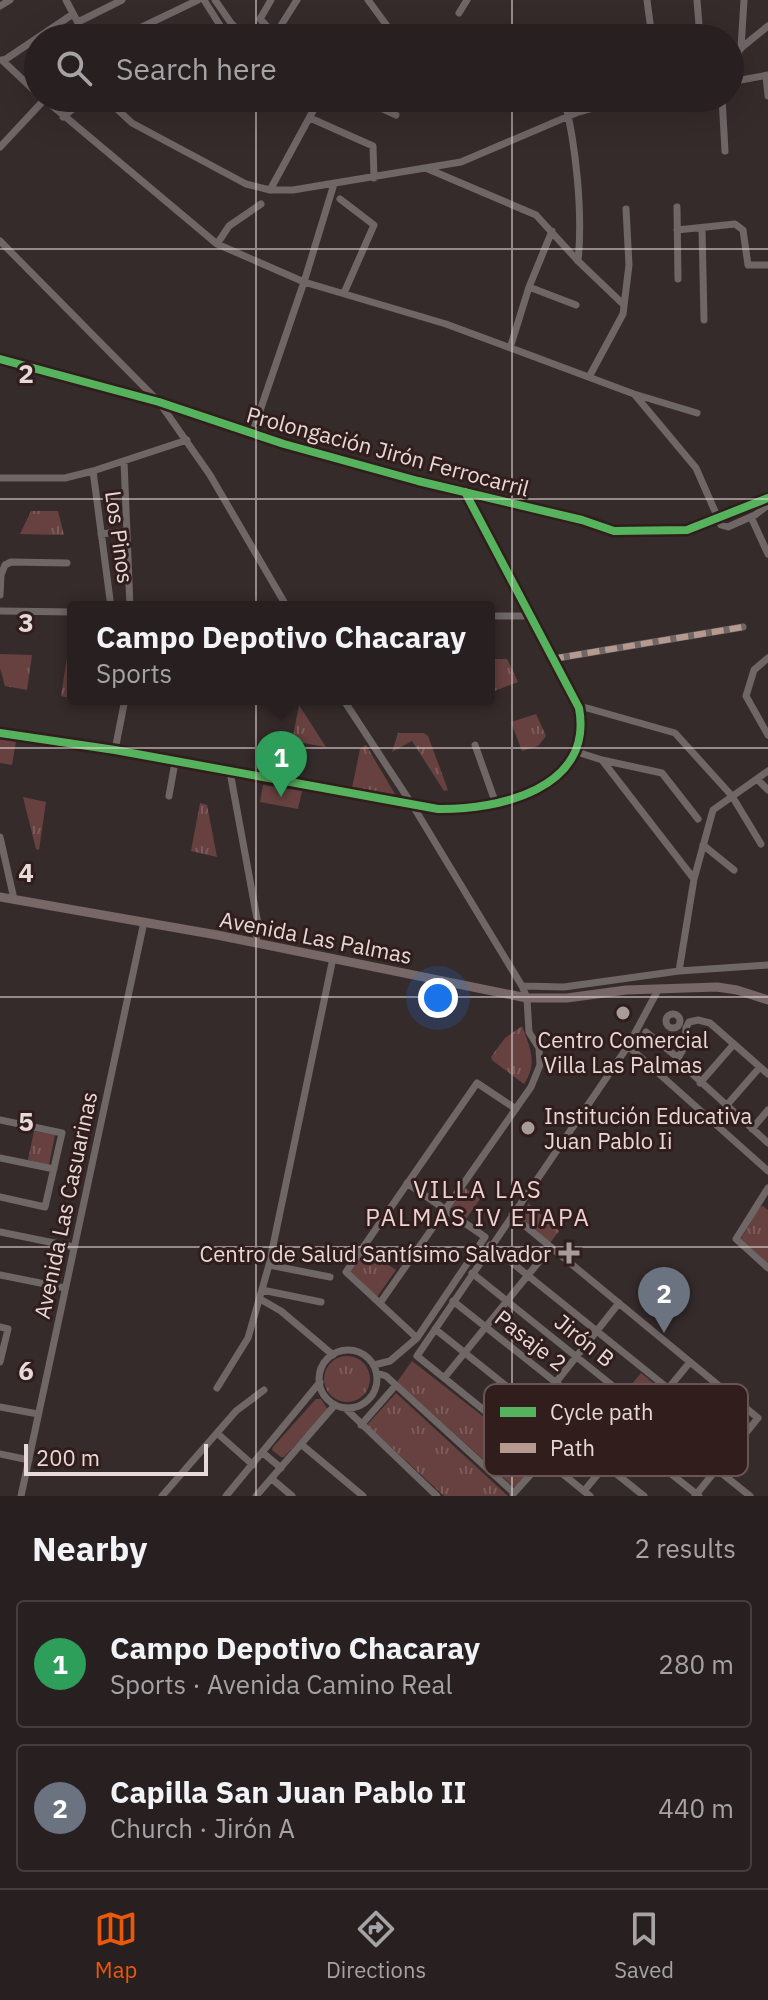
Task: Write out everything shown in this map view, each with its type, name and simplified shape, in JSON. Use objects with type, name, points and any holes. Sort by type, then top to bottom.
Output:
[{"type":"main road","name":"Avenida Las Palmas","points":[[0,897],[256,942],[527,998],[717,987],[768,1000]]},
{"type":"street","points":[[0,6],[10,0]]},
{"type":"street","points":[[66,0],[78,22],[122,0]]},
{"type":"street","points":[[149,24],[201,0],[219,24]]},
{"type":"street","points":[[215,0],[232,24]]},
{"type":"street","points":[[264,24],[260,19],[271,0]]},
{"type":"street","points":[[282,24],[297,0]]},
{"type":"street","points":[[368,0],[386,24]]},
{"type":"street","points":[[459,13],[467,0]]},
{"type":"street","points":[[647,0],[650,24]]},
{"type":"street","points":[[697,0],[699,24]]},
{"type":"street","points":[[742,24],[744,0]]},
{"type":"street","points":[[58,24],[73,14]]},
{"type":"street","points":[[744,46],[768,26]]},
{"type":"street","points":[[24,46],[2,60],[24,80]]},
{"type":"street","points":[[744,79],[767,75],[768,96]]},
{"type":"street","points":[[0,147],[26,112]]},
{"type":"street","points":[[58,112],[217,244],[304,282],[446,324],[634,394],[697,413]]},
{"type":"street","points":[[63,117],[69,112]]},
{"type":"street","points":[[120,112],[132,123],[246,184],[270,190],[334,184],[461,162],[582,112]]},
{"type":"street","points":[[270,190],[313,112]]},
{"type":"street","points":[[389,112],[396,115]]},
{"type":"street","points":[[568,112],[580,231],[578,261]]},
{"type":"street","points":[[723,112],[725,151]]},
{"type":"street","points":[[310,118],[373,146],[374,178]]},
{"type":"street","points":[[428,169],[536,215],[624,305]]},
{"type":"street","points":[[252,434],[334,184]]},
{"type":"street","points":[[340,199],[374,225],[344,293]]},
{"type":"street","points":[[217,244],[229,226],[261,204]]},
{"type":"street","points":[[677,207],[678,279]]},
{"type":"street","points":[[589,377],[618,324],[624,305],[629,265],[626,209]]},
{"type":"street","points":[[677,230],[735,224],[740,226],[748,265],[768,265]]},
{"type":"street","points":[[702,228],[704,320]]},
{"type":"street","points":[[510,348],[529,287],[552,231]]},
{"type":"street","points":[[0,241],[159,402],[187,440],[283,601]]},
{"type":"street","points":[[529,287],[576,305]]},
{"type":"street","name":"Prolongación Jirón Ferrocarril","points":[[0,359],[159,402],[252,434],[614,531],[687,530],[768,498]]},
{"type":"street","points":[[634,394],[696,468],[721,525],[728,527],[768,505]]},
{"type":"street","points":[[174,422],[175,417],[184,411]]},
{"type":"street","points":[[0,478],[65,478],[187,440]]},
{"type":"street","points":[[124,461],[130,601]]},
{"type":"street","name":"Los Pinos","points":[[93,471],[110,601]]},
{"type":"street","points":[[0,733],[115,750],[413,806],[461,809],[496,804],[532,792],[561,772],[574,751],[581,721],[579,708],[465,492]]},
{"type":"street","points":[[751,517],[768,554]]},
{"type":"street","points":[[101,534],[127,531]]},
{"type":"street","points":[[0,595],[1,575],[5,565],[11,562],[67,563]]},
{"type":"street","points":[[0,611],[67,612]]},
{"type":"street","points":[[495,616],[530,616]]},
{"type":"street","points":[[552,659],[743,627]]},
{"type":"street","points":[[767,660],[754,670],[746,696],[768,735]]},
{"type":"street","points":[[115,750],[124,705]]},
{"type":"street","points":[[347,705],[413,806],[522,986],[527,998],[529,1032],[539,1048],[540,1065],[531,1087],[380,1303]]},
{"type":"street","points":[[579,708],[675,733],[732,796],[761,844]]},
{"type":"street","points":[[759,718],[768,711]]},
{"type":"street","points":[[475,745],[496,804]]},
{"type":"street","points":[[574,751],[662,773],[698,819]]},
{"type":"street","points":[[602,760],[694,879]]},
{"type":"street","points":[[169,796],[175,762]]},
{"type":"street","points":[[679,971],[694,879],[713,810],[768,771]]},
{"type":"street","points":[[230,772],[258,924],[256,942]]},
{"type":"street","points":[[757,779],[768,790]]},
{"type":"street","points":[[0,837],[14,899]]},
{"type":"street","points":[[703,845],[734,870]]},
{"type":"street","name":"Avenida Las Casuarinas","points":[[21,1496],[144,922]]},
{"type":"street","points":[[217,1388],[248,1338],[260,1299],[333,958]]},
{"type":"street","points":[[522,986],[564,987],[679,971],[768,965]]},
{"type":"street","points":[[634,978],[637,990]]},
{"type":"street","points":[[484,1411],[417,1356],[628,1046],[658,990]]},
{"type":"street","points":[[650,1008],[668,1017],[668,1026],[674,1028],[705,1020],[768,1074]]},
{"type":"street","points":[[677,1057],[685,1046],[683,1025]]},
{"type":"street","points":[[646,1032],[768,1143]]},
{"type":"street","points":[[700,1083],[734,1044]]},
{"type":"street","points":[[628,1046],[768,1171]]},
{"type":"street","points":[[726,1106],[760,1067]]},
{"type":"street","points":[[417,1338],[346,1272],[477,1083],[516,1109]]},
{"type":"street","points":[[752,1129],[768,1110]]},
{"type":"street","points":[[0,1120],[62,1133],[45,1207],[0,1197]]},
{"type":"street","points":[[0,1158],[54,1169]]},
{"type":"street","points":[[375,1369],[390,1361],[417,1338],[485,1237],[407,1183]]},
{"type":"street","points":[[768,1188],[765,1202],[736,1239],[768,1268]]},
{"type":"street","points":[[512,1215],[717,1384]]},
{"type":"street","points":[[0,1232],[74,1247]]},
{"type":"street","points":[[490,1245],[663,1384]]},
{"type":"street","points":[[444,1378],[551,1247]]},
{"type":"street","points":[[269,1265],[330,1277]]},
{"type":"street","name":"Jirón B","points":[[472,1273],[610,1384]]},
{"type":"street","points":[[0,1275],[65,1288]]},
{"type":"street","points":[[262,1290],[321,1302]]},
{"type":"street","points":[[260,1299],[281,1311],[333,1355]]},
{"type":"street","name":"Pasaje 2","points":[[453,1301],[556,1383]]},
{"type":"street","points":[[556,1383],[619,1303]]},
{"type":"street","points":[[0,1362],[4,1328]]},
{"type":"street","points":[[435,1329],[504,1384]]},
{"type":"street","points":[[375,1369],[377,1380],[373,1395],[361,1405],[345,1408],[334,1406],[325,1397],[320,1382],[322,1367],[333,1355],[348,1350],[363,1354],[375,1369],[484,1467]]},
{"type":"street","points":[[386,1376],[390,1361]]},
{"type":"street","points":[[671,1384],[690,1362]]},
{"type":"street","points":[[226,1496],[320,1382]]},
{"type":"street","points":[[361,1425],[396,1385]]},
{"type":"street","points":[[162,1496],[236,1411],[264,1390]]},
{"type":"street","points":[[256,1496],[334,1406]]},
{"type":"street","points":[[0,1407],[38,1414]]},
{"type":"street","points":[[345,1408],[437,1496]]},
{"type":"street","points":[[748,1410],[758,1418],[748,1430]]},
{"type":"street","points":[[217,1433],[253,1465]]},
{"type":"street","points":[[302,1445],[363,1496]]},
{"type":"street","points":[[263,1453],[281,1468]]},
{"type":"street","points":[[0,1454],[29,1460]]},
{"type":"street","points":[[494,1476],[513,1494],[529,1476]]},
{"type":"street","points":[[565,1476],[587,1494],[598,1476]]},
{"type":"street","points":[[619,1476],[644,1496]]},
{"type":"street","name":"Pasaje 2","points":[[673,1476],[697,1495]]},
{"type":"street","points":[[697,1495],[712,1476]]},
{"type":"street","name":"Jirón B","points":[[726,1476],[750,1496]]},
{"type":"street","points":[[272,1479],[292,1496]]},
{"type":"green space","points":[[31,511],[58,511],[64,535],[20,534]]},
{"type":"green space","points":[[0,654],[32,655],[27,690],[5,686]]},
{"type":"green space","points":[[67,657],[67,698],[61,696]]},
{"type":"green space","points":[[495,659],[507,659],[518,682],[495,691]]},
{"type":"green space","points":[[299,705],[326,747],[292,741]]},
{"type":"green space","points":[[536,714],[546,736],[538,746],[522,751],[511,722]]},
{"type":"green space","points":[[398,733],[424,733],[428,736],[448,790],[444,791],[412,741],[392,752]]},
{"type":"green space","points":[[0,739],[16,741],[12,765],[0,763]]},
{"type":"green space","points":[[366,745],[395,794],[392,797],[352,788],[360,749]]},
{"type":"green space","points":[[263,785],[302,791],[298,809],[260,802]]},
{"type":"green space","points":[[23,797],[46,802],[39,850],[36,849]]},
{"type":"green space","points":[[200,803],[207,805],[217,857],[191,851]]},
{"type":"green space","points":[[522,1026],[532,1062],[524,1084],[491,1057],[505,1038]]},
{"type":"green space","points":[[34,1131],[55,1135],[49,1165],[28,1160]]},
{"type":"green space","points":[[465,1188],[480,1199],[466,1219],[451,1208]]},
{"type":"green space","points":[[528,1203],[559,1231],[550,1243],[524,1220]]},
{"type":"green space","points":[[759,1207],[768,1210],[768,1264],[741,1239]]},
{"type":"green space","points":[[365,1250],[396,1270],[377,1297],[350,1272]]},
{"type":"green space","points":[[347,1356],[363,1363],[370,1379],[363,1395],[347,1402],[331,1395],[324,1379],[331,1363]]},
{"type":"green space","points":[[412,1361],[484,1417],[484,1460],[397,1382]]},
{"type":"green space","points":[[641,1373],[655,1384],[632,1384]]},
{"type":"green space","points":[[396,1393],[508,1496],[444,1496],[367,1425]]},
{"type":"green space","points":[[316,1399],[321,1399],[328,1410],[281,1457],[272,1450],[273,1447]]},
{"type":"green space","points":[[502,1476],[527,1476],[516,1489]]},
{"type":"marked path","points":[[552,659],[743,627]]},
{"type":"cycle path","points":[[0,359],[159,402],[284,444],[418,481],[582,520],[614,531],[687,530],[768,498]]},
{"type":"cycle path","points":[[0,733],[115,750],[438,809],[487,805],[537,789],[557,776],[572,758],[580,736],[579,708],[465,492]]},
{"type":"place","name":"Campo Depotivo Chacaray","points":[[281,797]]},
{"type":"place","name":"Centro Comercial Villa Las Palmas","points":[[623,1013]]},
{"type":"place","name":"Institución Educativa Juan Pablo Ii","points":[[528,1128]]},
{"type":"place","name":"Centro de Salud Santísimo Salvador","points":[[569,1253]]},
{"type":"place","name":"Capilla San Juan Pablo II","points":[[664,1333]]},
{"type":"district","name":"VILLA LAS PALMAS IV ETAPA","points":[[478,1203]]}]
